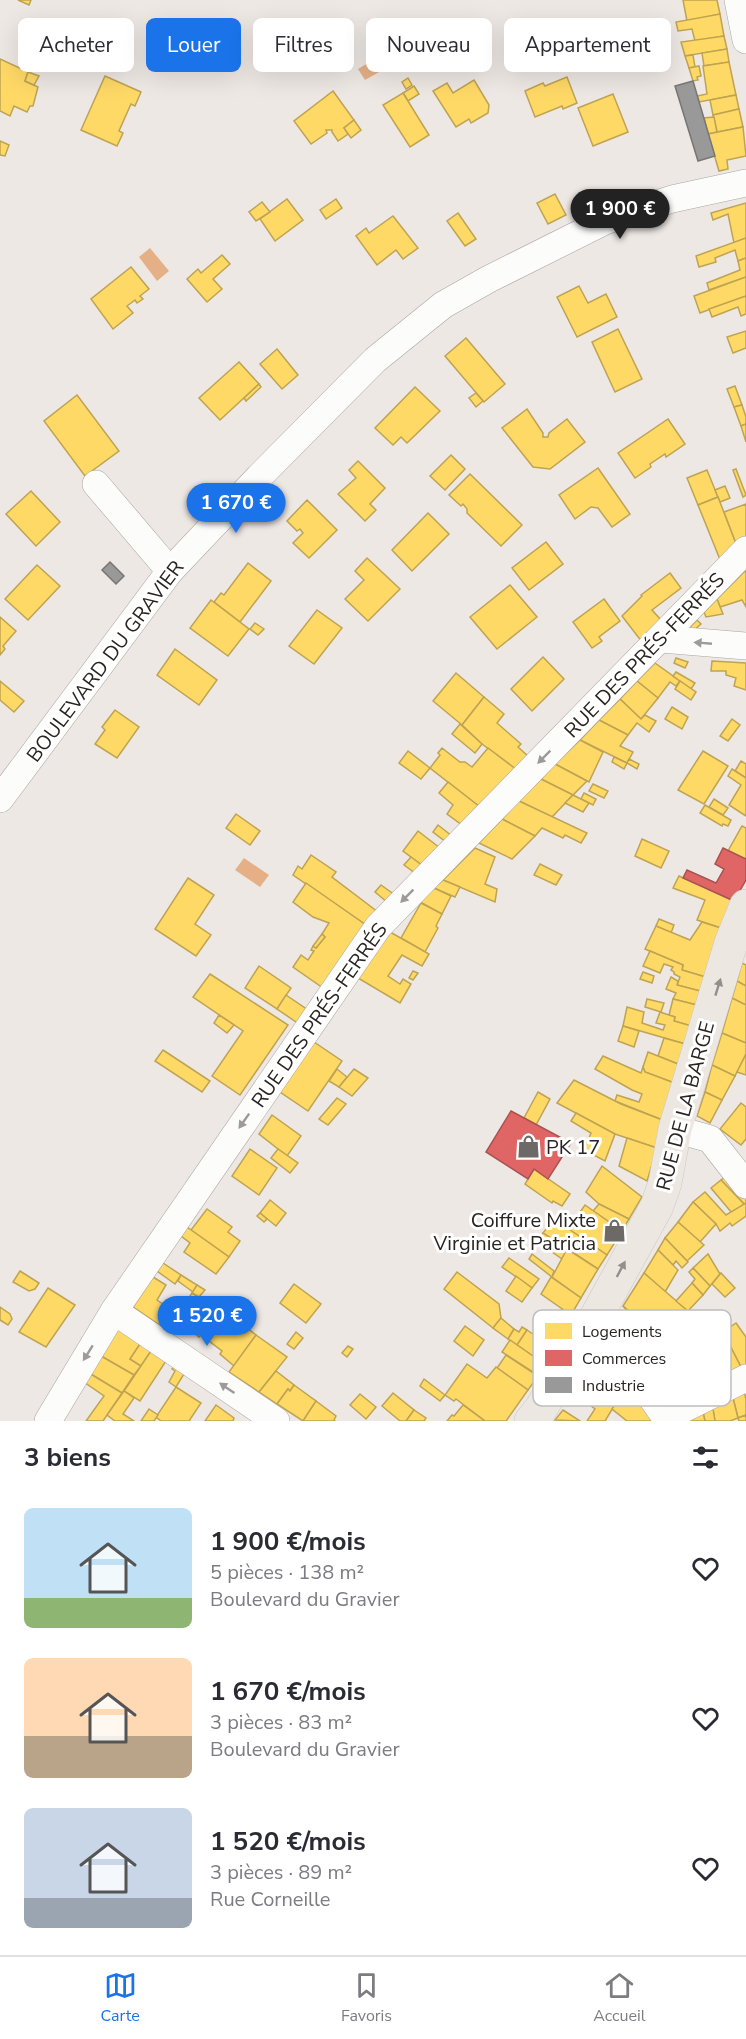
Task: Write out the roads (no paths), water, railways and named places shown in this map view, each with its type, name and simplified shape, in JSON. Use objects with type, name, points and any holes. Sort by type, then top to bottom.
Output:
[{"type":"main road","name":"RUE DE LA BARGE","points":[[600,1310],[657,1206],[665,1183],[675,1129],[731,943],[746,906]]},
{"type":"main road","name":"RUE DE LA BARGE","points":[[531,1421],[540,1406]]},
{"type":"street","points":[[738,0],[746,40]]},
{"type":"street","name":"BOULEVARD DU GRAVIER","points":[[0,798],[170,571],[375,360],[443,305],[489,279],[605,221],[672,199],[746,183]]},
{"type":"street","points":[[96,484],[170,571]]},
{"type":"street","name":"RUE DES PRÉS-FERRÉS","points":[[48,1421],[114,1311],[378,927],[746,550]]},
{"type":"street","points":[[661,639],[746,646]]},
{"type":"street","points":[[675,1129],[710,1139],[746,1185]]},
{"type":"street","points":[[114,1311],[276,1421]]},
{"type":"street","points":[[731,1386],[746,1378]]},
{"type":"street","points":[[659,1406],[668,1419],[693,1406]]},
{"type":"place","name":"PK 17","points":[[528,1147]]},
{"type":"place","name":"Coiffure Mixte Virginie et Patricia","points":[[614,1231]]}]
